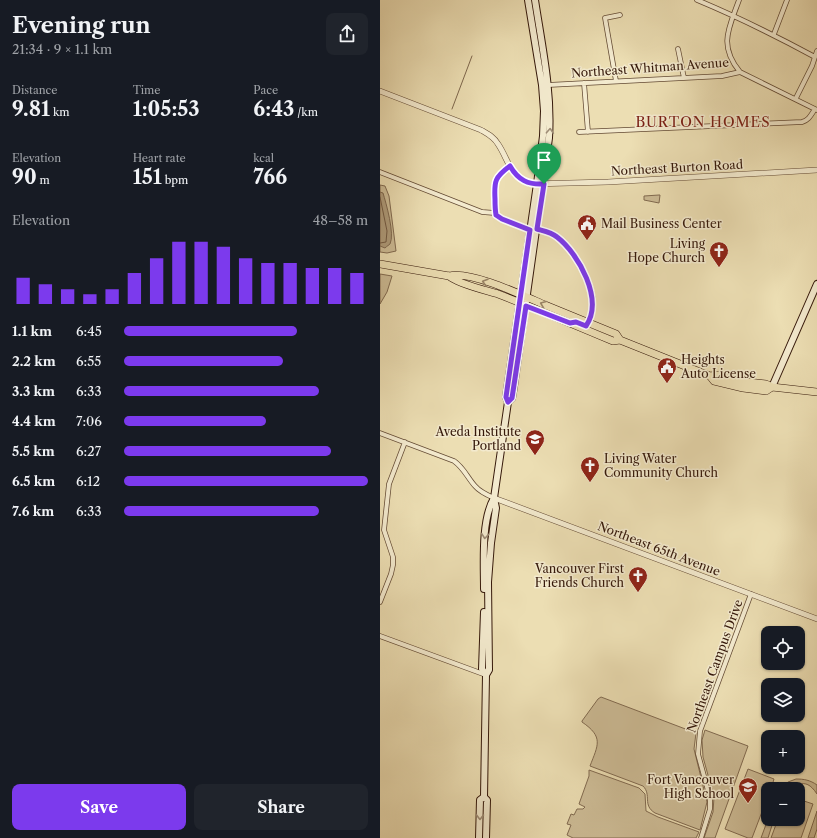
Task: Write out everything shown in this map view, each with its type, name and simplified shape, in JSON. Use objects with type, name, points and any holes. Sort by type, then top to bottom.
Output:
[{"type":"main road","points":[[524,296],[537,229],[544,111],[542,85],[528,0]]},
{"type":"main road","points":[[486,838],[487,800],[484,797],[486,676],[489,670],[488,578],[496,508],[494,498],[508,402],[512,398],[530,230],[550,126],[548,85],[534,0]]},
{"type":"main road","points":[[536,45],[539,49],[545,83],[548,85]]},
{"type":"main road","points":[[380,264],[449,276],[456,274],[489,282],[710,376],[714,381],[742,388],[766,391],[772,387],[817,284]]},
{"type":"main road","points":[[449,276],[455,281],[486,290],[523,304],[613,341],[618,337]]},
{"type":"main road","points":[[570,323],[576,322],[586,326],[588,323]]},
{"type":"main road","points":[[772,387],[817,392]]},
{"type":"main road","points":[[479,838],[480,800],[484,797]]},
{"type":"street","points":[[697,0],[774,34],[815,57]]},
{"type":"street","points":[[739,0],[727,31],[726,42],[735,66],[740,72]]},
{"type":"street","points":[[774,34],[787,0]]},
{"type":"street","points":[[616,81],[604,22],[605,18],[620,15]]},
{"type":"street","points":[[678,49],[684,78]]},
{"type":"street","points":[[796,98],[817,51]]},
{"type":"street","name":"Northeast Whitman Avenue","points":[[548,85],[722,76],[740,72],[816,109]]},
{"type":"street","points":[[584,83],[588,132]]},
{"type":"street","points":[[380,91],[491,135],[498,143],[514,173],[520,179],[531,184],[540,184]]},
{"type":"street","points":[[579,132],[802,122],[810,117],[816,109]]},
{"type":"street","points":[[510,166],[501,173],[495,182],[495,212],[499,218],[530,230]]},
{"type":"street","name":"Northeast Burton Road","points":[[540,184],[608,182],[817,170]]},
{"type":"street","points":[[380,172],[484,212],[495,212]]},
{"type":"street","points":[[537,229],[550,233],[558,238],[580,265],[593,301],[588,323]]},
{"type":"street","points":[[380,433],[454,461],[463,468],[481,492],[494,498]]},
{"type":"street","points":[[380,602],[393,565],[393,557],[384,530],[389,484],[405,442]]},
{"type":"street","name":"Northeast 65th Avenue","points":[[494,498],[817,619]]},
{"type":"street","name":"Northeast Campus Drive","points":[[701,838],[710,810],[710,798],[698,754],[700,731],[751,594]]},
{"type":"street","points":[[380,636],[486,676]]},
{"type":"shaded area","points":[[380,185],[385,186],[389,196],[396,251],[387,253],[380,252]]},
{"type":"shaded area","points":[[660,195],[659,203],[644,200],[644,196]]},
{"type":"shaded area","points":[[380,274],[392,276],[387,292],[380,304]]},
{"type":"shaded area","points":[[601,697],[696,733],[694,749],[707,802],[700,830],[655,813],[651,810],[648,803],[646,789],[643,786],[590,766],[597,747],[597,742],[594,732],[582,721]]},
{"type":"shaded area","points":[[705,730],[748,746],[715,838],[704,838],[713,812],[714,797],[703,757],[702,740]]},
{"type":"shaded area","points":[[748,769],[774,779],[773,782],[761,782],[761,814],[752,838],[748,838],[725,829]]},
{"type":"shaded area","points":[[589,770],[639,788],[645,794],[646,811],[699,832],[696,838],[573,838],[567,835],[571,825],[567,824],[571,814],[574,815],[577,809],[583,809],[585,807],[579,804],[589,776]]},
{"type":"shaded area","points":[[796,779],[802,779],[812,782],[817,785],[817,794],[812,788],[805,784],[805,782],[788,782]]},
{"type":"shaded area","points":[[805,801],[813,804],[801,838],[771,838],[775,826],[805,826]]},
{"type":"shaded area","points":[[817,811],[817,829],[814,838],[808,838]]},
{"type":"shaded area","points":[[765,826],[772,826],[768,838],[761,838]]},
{"type":"water","points":[[380,192],[383,193],[390,218],[391,239],[390,244],[385,248],[380,246]]},
{"type":"waterway","points":[[452,109],[472,56]]},
{"type":"place","name":"Mail Business Center","points":[[587,241]]},
{"type":"place","name":"Living Hope Church","points":[[719,268]]},
{"type":"place","name":"Heights Auto License","points":[[667,384]]},
{"type":"place","name":"Aveda Institute Portland","points":[[535,456]]},
{"type":"place","name":"Living Water Community Church","points":[[590,483]]},
{"type":"place","name":"Vancouver First Friends Church","points":[[638,593]]},
{"type":"place","name":"Fort Vancouver High School","points":[[748,804]]},
{"type":"district","name":"BURTON HOMES","points":[[703,122]]},
{"type":"route","points":[[510,166],[517,177],[525,182],[531,184],[544,184],[537,229],[553,234],[563,242],[577,261],[591,292],[593,301],[591,316],[586,326],[576,322],[570,323],[526,306],[512,398],[508,402],[506,397],[530,230],[497,217],[495,212],[494,185],[498,176],[510,166]]}]
